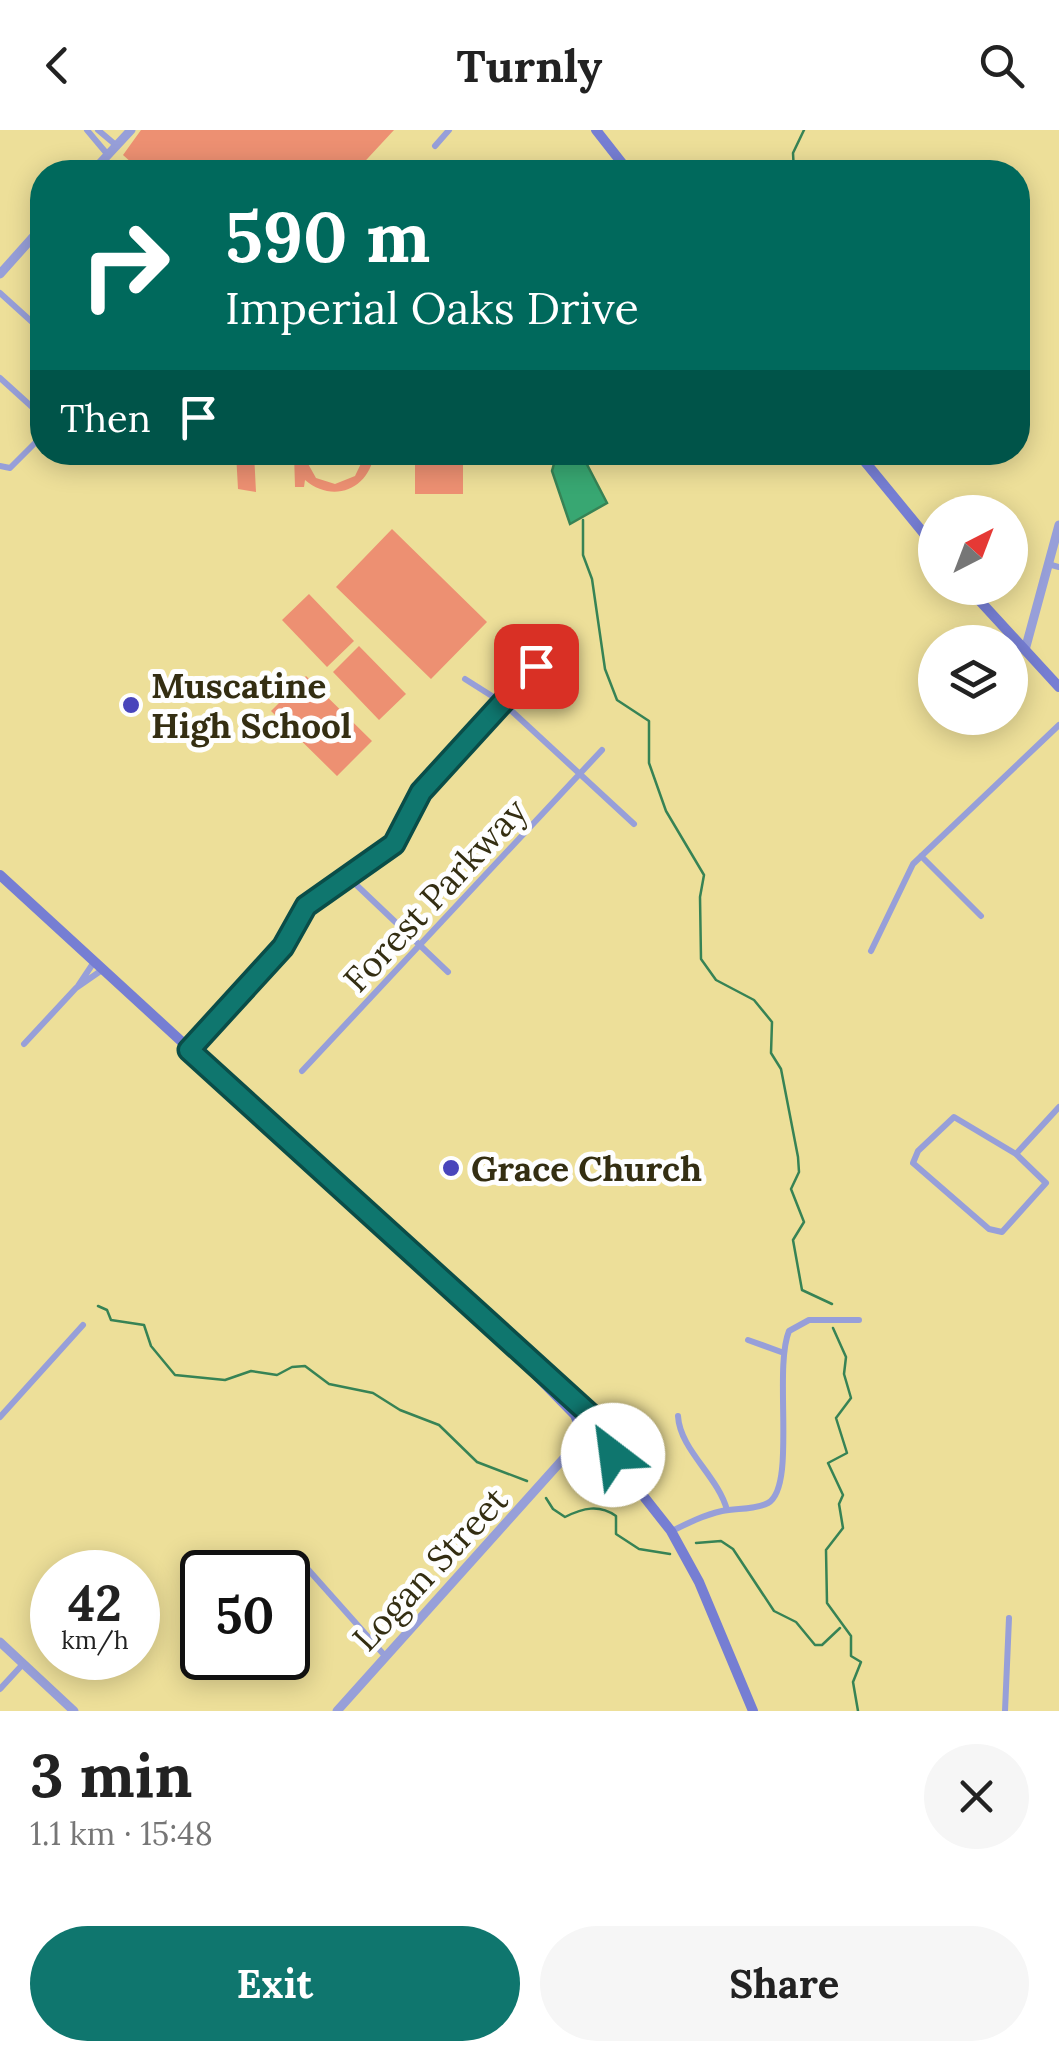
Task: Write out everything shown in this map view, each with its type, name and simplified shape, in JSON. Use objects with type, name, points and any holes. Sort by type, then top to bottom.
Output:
[{"type":"main road","points":[[596,130],[620,160]]},
{"type":"main road","points":[[868,465],[918,526]]},
{"type":"main road","points":[[984,605],[1002,625]]},
{"type":"main road","points":[[1028,653],[1059,687]]},
{"type":"main road","points":[[0,875],[531,1365],[610,1432],[615,1460],[671,1532],[698,1582],[753,1711]]},
{"type":"main road","points":[[531,1365],[575,1414],[583,1447],[639,1490]]},
{"type":"main road","points":[[582,1436],[589,1428],[602,1427]]},
{"type":"main road","points":[[594,1456],[611,1447]]},
{"type":"street","points":[[86,130],[108,154]]},
{"type":"street","points":[[98,130],[116,146]]},
{"type":"street","points":[[103,160],[130,130]]},
{"type":"street","points":[[434,146],[449,130]]},
{"type":"street","points":[[0,274],[30,240]]},
{"type":"street","points":[[0,293],[30,320]]},
{"type":"street","points":[[0,378],[30,405]]},
{"type":"street","points":[[0,466],[10,468],[30,448]]},
{"type":"street","points":[[1028,641],[1054,566],[1059,524]]},
{"type":"street","points":[[189,1050],[283,947],[306,906],[394,844],[421,792],[536,666]]},
{"type":"street","points":[[464,679],[502,703],[634,824]]},
{"type":"street","points":[[871,951],[908,872],[1059,726]]},
{"type":"street","name":"Forest Parkway","points":[[302,1071],[602,750]]},
{"type":"street","points":[[922,856],[981,916]]},
{"type":"street","points":[[348,878],[448,972]]},
{"type":"street","points":[[24,1044],[98,966]]},
{"type":"street","points":[[1016,1154],[1059,1107]]},
{"type":"street","points":[[954,1117],[1016,1154],[1046,1186],[999,1233],[912,1161],[945,1122],[954,1117]]},
{"type":"street","points":[[671,1532],[727,1510],[767,1504],[780,1490],[784,1353],[789,1331],[798,1323],[838,1318],[859,1320]]},
{"type":"street","points":[[0,1417],[83,1325]]},
{"type":"street","points":[[748,1340],[784,1353]]},
{"type":"street","points":[[678,1416],[682,1432],[720,1487],[727,1510]]},
{"type":"street","name":"Logan Street","points":[[336,1711],[563,1464],[582,1436]]},
{"type":"street","points":[[563,1464],[594,1456]]},
{"type":"street","points":[[310,1572],[386,1657]]},
{"type":"street","points":[[1004,1711],[1009,1618]]},
{"type":"street","points":[[0,1642],[74,1711]]},
{"type":"street","points":[[0,1689],[23,1664]]},
{"type":"shaded area","points":[[141,130],[394,130],[366,160],[129,160],[123,155]]},
{"type":"shaded area","points":[[237,465],[255,465],[256,492],[238,489]]},
{"type":"shaded area","points":[[294,465],[309,465],[316,478],[335,484],[355,476],[360,465],[371,465],[358,484],[348,489],[327,491],[305,480],[304,487],[295,487]]},
{"type":"shaded area","points":[[415,465],[463,465],[463,494],[415,494]]},
{"type":"shaded area","points":[[554,465],[587,465],[607,503],[570,524],[552,471]]},
{"type":"shaded area","points":[[392,529],[487,622],[431,679],[336,587]]},
{"type":"shaded area","points":[[309,594],[354,641],[327,667],[282,620]]},
{"type":"shaded area","points":[[359,646],[406,694],[379,720],[333,672]]},
{"type":"shaded area","points":[[306,676],[372,741],[337,776],[271,711]]},
{"type":"waterway","points":[[793,160],[804,130]]},
{"type":"waterway","points":[[583,520],[583,555],[592,579],[605,669],[617,700],[649,721],[649,763],[666,811],[704,875],[700,897],[701,959],[716,980],[754,1000],[772,1022],[771,1053],[781,1069],[798,1157],[799,1172],[791,1189],[804,1222],[793,1240],[802,1290],[832,1304]]},
{"type":"waterway","points":[[98,1306],[107,1310],[111,1320],[144,1325],[151,1346],[175,1375],[225,1380],[251,1371],[277,1375],[292,1367],[305,1366],[329,1384],[373,1393],[400,1410],[439,1425],[477,1462],[527,1481]]},
{"type":"waterway","points":[[833,1328],[846,1357],[844,1374],[851,1398],[836,1418],[847,1453],[828,1463],[843,1495],[839,1504],[843,1528],[826,1550],[827,1603],[851,1636],[851,1656],[861,1662],[853,1682],[858,1711]]},
{"type":"waterway","points":[[546,1498],[565,1517],[591,1509],[610,1512],[616,1516],[616,1534],[639,1549],[670,1554]]},
{"type":"waterway","points":[[696,1543],[721,1541],[733,1549],[774,1611],[796,1622],[815,1645],[822,1645],[840,1628]]},
{"type":"place","name":"Muscatine High School","points":[[131,705]]},
{"type":"place","name":"Grace Church","points":[[451,1168]]},
{"type":"route","points":[[536,666],[421,792],[394,844],[306,906],[283,947],[189,1050],[531,1365],[610,1432],[613,1455]]}]
